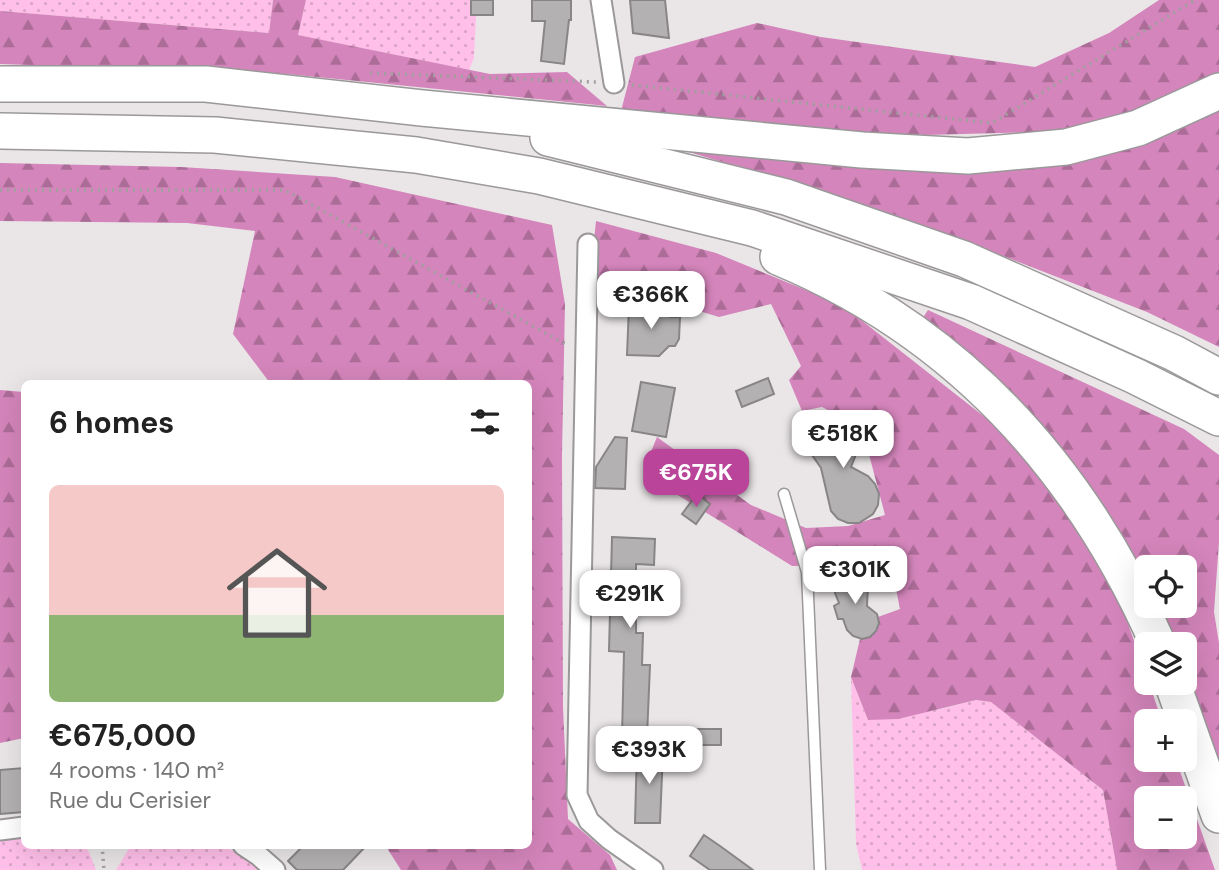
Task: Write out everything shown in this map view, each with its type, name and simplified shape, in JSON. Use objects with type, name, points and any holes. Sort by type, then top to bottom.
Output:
[{"type":"highway","points":[[0,84],[206,84],[422,108],[862,150],[968,156],[1066,147],[1138,128],[1219,91]]},
{"type":"highway","points":[[422,108],[786,197],[964,259],[1174,353],[1219,377]]},
{"type":"highway","points":[[0,131],[215,135],[416,155],[539,176],[802,243],[971,302],[1135,376],[1219,418]]},
{"type":"highway","points":[[715,220],[741,241],[807,268],[879,308],[976,380],[1048,459],[1085,510],[1122,568],[1152,632]]},
{"type":"highway","points":[[1177,695],[1219,814]]},
{"type":"street","points":[[601,0],[614,83]]},
{"type":"street","points":[[589,244],[577,795],[589,821],[609,839],[653,870]]},
{"type":"street","points":[[0,830],[21,827]]},
{"type":"street","points":[[249,849],[275,870]]},
{"type":"lane","points":[[785,494],[807,572],[820,870]]},
{"type":"path","points":[[0,190],[285,190],[586,355]]},
{"type":"path","points":[[102,849],[104,870]]},
{"type":"shaded area","points":[[0,0],[273,0],[269,33],[0,11]]},
{"type":"shaded area","points":[[306,0],[477,0],[474,58],[469,70],[298,35]]},
{"type":"shaded area","points":[[851,677],[868,720],[941,709],[976,700],[991,702],[1103,790],[1117,870],[862,870],[856,844]]},
{"type":"shaded area","points":[[21,836],[21,849],[87,849],[96,870],[0,870],[0,839]]},
{"type":"shaded area","points":[[129,849],[230,849],[260,870],[116,870]]},
{"type":"green space","points":[[273,0],[306,0],[298,35],[490,74],[567,72],[607,106],[287,74],[0,64],[0,11],[269,33]]},
{"type":"green space","points":[[1159,0],[1219,0],[1219,72],[1189,91],[1079,131],[926,135],[774,130],[621,111],[635,57],[757,23],[821,37],[1035,67],[1109,33]]},
{"type":"green space","points":[[1219,109],[1219,347],[1147,312],[957,238],[852,201],[652,141],[1113,151],[1191,123]]},
{"type":"green space","points":[[0,163],[181,167],[335,177],[552,225],[565,304],[562,455],[563,707],[568,819],[610,855],[617,870],[401,870],[388,849],[532,849],[532,380],[268,380],[233,334],[255,231],[187,223],[0,221]]},
{"type":"green space","points":[[596,221],[716,253],[842,305],[1014,440],[1113,581],[1134,641],[1134,695],[1153,695],[1158,709],[1134,709],[1134,772],[1180,772],[1185,786],[1134,786],[1134,849],[1197,849],[1197,819],[1215,870],[1117,870],[1103,790],[991,702],[976,700],[898,719],[868,720],[851,677],[864,622],[900,609],[891,564],[792,566],[660,484],[646,464],[657,437],[751,505],[806,528],[848,526],[885,515],[862,428],[822,407],[802,411],[789,380],[801,366],[771,304],[719,317],[590,278]]},
{"type":"green space","points":[[928,310],[1184,429],[1219,455],[1219,542],[1214,612],[1219,643],[1219,787],[1197,719],[1197,709],[1194,709],[1189,695],[1197,695],[1197,632],[1164,632],[1158,618],[1197,618],[1197,555],[1134,555],[1134,578],[920,322]]},
{"type":"green space","points":[[0,390],[21,392],[21,739],[0,743]]},
{"type":"building","points":[[471,0],[493,0],[493,15],[471,15]]},
{"type":"building","points":[[532,0],[571,0],[571,20],[564,64],[541,61],[545,21],[532,21]]},
{"type":"building","points":[[630,0],[665,0],[669,38],[633,33]]},
{"type":"building","points":[[629,306],[660,307],[670,317],[680,317],[679,339],[675,346],[669,346],[659,356],[627,355]]},
{"type":"building","points":[[768,378],[774,394],[742,407],[736,391]]},
{"type":"building","points":[[641,382],[675,388],[666,437],[632,431]]},
{"type":"building","points":[[833,416],[844,418],[856,428],[860,444],[851,467],[868,476],[879,494],[878,505],[873,514],[859,523],[838,519],[831,511],[821,468],[810,452],[808,441],[814,426]]},
{"type":"building","points":[[615,437],[627,438],[625,489],[595,488],[596,467]]},
{"type":"building","points":[[697,494],[710,504],[696,524],[682,514]]},
{"type":"building","points":[[612,537],[655,539],[654,565],[636,564],[636,633],[643,633],[642,665],[650,665],[647,737],[622,737],[624,652],[609,651]]},
{"type":"building","points":[[852,572],[864,577],[868,585],[867,606],[877,614],[879,623],[870,637],[862,639],[847,630],[843,619],[838,619],[834,606],[839,603],[835,593],[837,580]]},
{"type":"building","points":[[679,729],[721,729],[721,745],[679,745]]},
{"type":"building","points":[[637,750],[663,750],[660,823],[635,823]]},
{"type":"building","points":[[21,768],[21,812],[0,814],[0,770]]},
{"type":"building","points":[[704,835],[753,870],[710,870],[690,856]]},
{"type":"building","points":[[300,849],[363,849],[343,870],[297,870],[288,861]]}]
